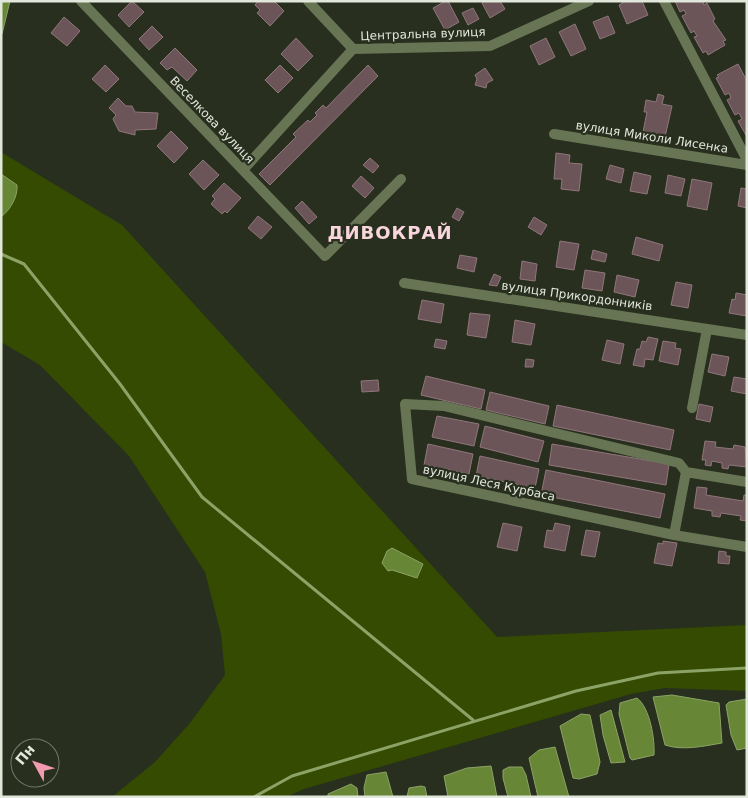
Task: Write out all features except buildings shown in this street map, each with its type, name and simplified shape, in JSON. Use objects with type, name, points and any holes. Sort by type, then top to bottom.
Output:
[{"type":"street","name":"Веселкова вулиця","points":[[81,1],[325,256],[401,179]]},
{"type":"street","points":[[308,1],[352,50]]},
{"type":"street","name":"Центральна вулиця","points":[[243,170],[352,50],[490,46],[589,1]]},
{"type":"street","points":[[664,1],[747,160]]},
{"type":"street","name":"вулиця Миколи Лисенка","points":[[554,134],[747,165]]},
{"type":"street","name":"вулиця Прикордонників","points":[[404,283],[747,335]]},
{"type":"street","points":[[692,408],[707,328]]},
{"type":"street","name":"вулиця Леся Курбаса","points":[[747,482],[686,472],[679,463],[444,406],[405,404],[412,479],[674,535],[747,548]]},
{"type":"street","points":[[674,535],[686,472]]},
{"type":"shaded area","points":[[1,1],[10,1],[2,34],[1,34]]},
{"type":"shaded area","points":[[1,152],[122,225],[497,637],[747,625],[747,691],[665,688],[631,694],[304,789],[286,797],[112,797],[155,762],[190,723],[225,675],[221,634],[205,572],[129,456],[40,365],[1,342]]},
{"type":"shaded area","points":[[1,174],[17,185],[13,203],[1,217]]},
{"type":"shaded area","points":[[392,548],[423,564],[417,578],[392,570],[388,571],[382,563],[387,551]]},
{"type":"shaded area","points":[[672,695],[719,703],[722,743],[686,748],[665,745],[653,697]]},
{"type":"shaded area","points":[[637,698],[642,703],[648,716],[654,741],[654,755],[632,760],[619,714],[620,703]]},
{"type":"shaded area","points":[[747,699],[747,748],[737,750],[731,735],[726,705],[729,702]]},
{"type":"shaded area","points":[[611,710],[625,762],[611,763],[603,735],[600,715]]},
{"type":"shaded area","points":[[581,714],[590,715],[600,762],[597,774],[579,779],[573,778],[560,726]]},
{"type":"shaded area","points":[[555,747],[569,797],[538,797],[529,758],[539,750]]},
{"type":"shaded area","points":[[491,766],[497,797],[448,797],[444,776],[467,768]]},
{"type":"shaded area","points":[[509,767],[522,767],[526,775],[531,797],[508,797],[503,770]]},
{"type":"shaded area","points":[[386,772],[393,797],[365,797],[364,788],[367,775]]},
{"type":"shaded area","points":[[351,784],[357,788],[358,797],[328,797],[328,794]]},
{"type":"shaded area","points":[[425,787],[427,797],[407,797],[409,788]]},
{"type":"waterway","points":[[1,254],[24,264],[120,384],[202,497],[473,720]]},
{"type":"waterway","points":[[254,797],[292,776],[576,691],[658,673],[747,668]]},
{"type":"district","name":"ДИВОКРАЙ","points":[[390,233]]}]
